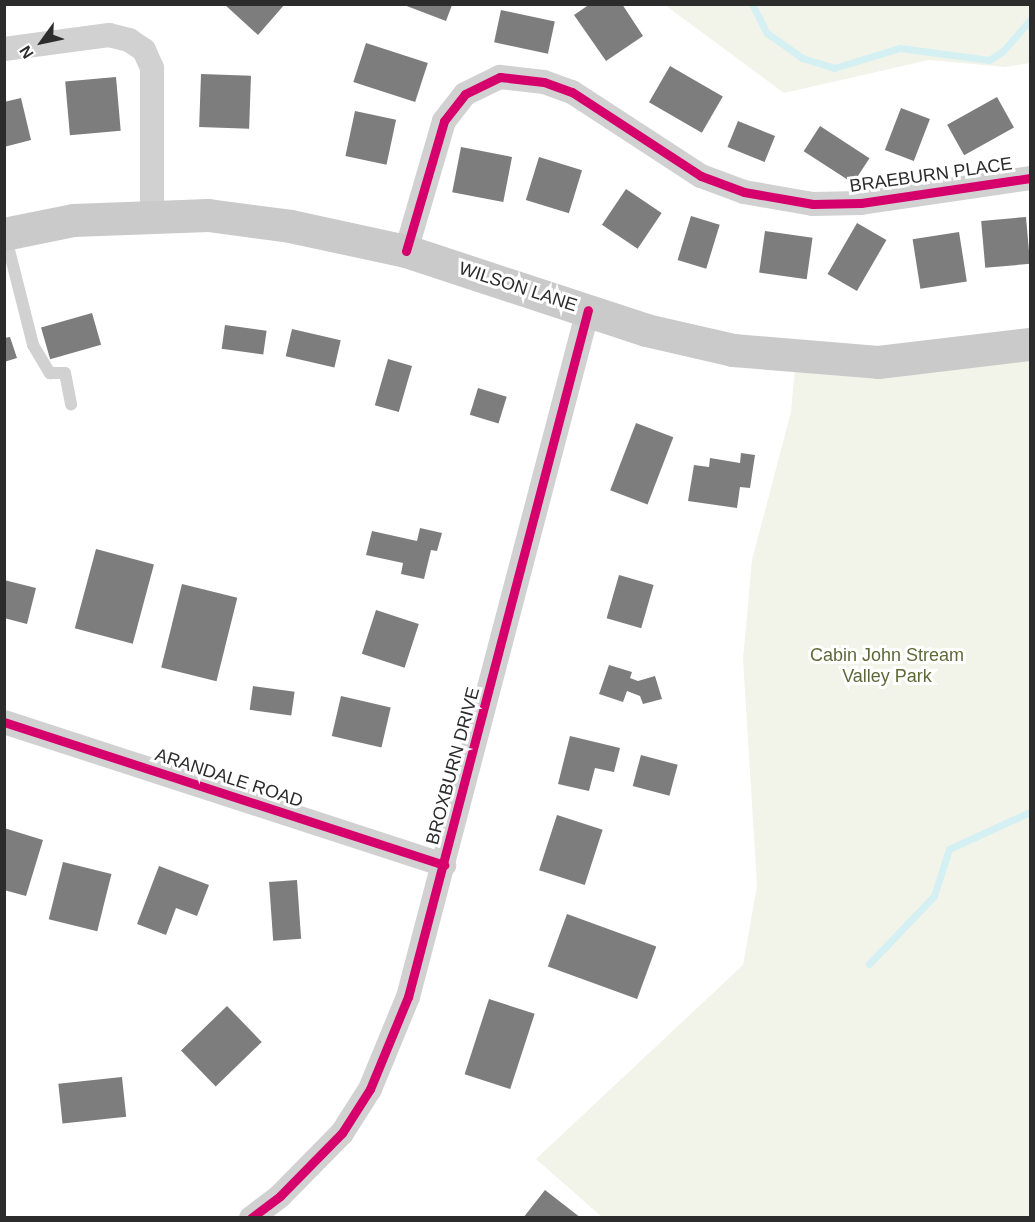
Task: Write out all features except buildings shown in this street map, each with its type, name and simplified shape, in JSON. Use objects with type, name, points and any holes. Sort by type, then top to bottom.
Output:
[{"type":"main road","name":"WILSON LANE","points":[[5,234],[73,220],[152,215],[208,215],[255,221],[406,251],[646,330],[733,350],[878,362],[1030,344]]},
{"type":"street","points":[[4,49],[109,34],[129,40],[144,50],[152,68],[152,215]]},
{"type":"street","name":"BRAEBURN PLACE","points":[[406,251],[444,121],[465,94],[500,77],[544,82],[572,92],[701,176],[744,192],[813,204],[861,203],[1030,177]]},
{"type":"street","name":"BROXBURN DRIVE","points":[[251,1218],[280,1196],[342,1133],[370,1089],[408,997],[588,310]]},
{"type":"street","name":"ARANDALE ROAD","points":[[4,722],[444,866]]},
{"type":"lane","points":[[5,234],[33,345],[50,372],[65,373],[71,404]]},
{"type":"green space","points":[[665,5],[1030,5],[1030,63],[1005,67],[929,60],[784,93]]},
{"type":"green space","name":"Cabin John Stream Valley Park","points":[[1030,344],[1030,1217],[602,1217],[536,1159],[743,965],[757,886],[743,659],[752,560],[791,412],[796,356]]},
{"type":"waterway","points":[[752,4],[767,33],[802,58],[834,68],[900,48],[989,60],[1002,52],[1030,20]]},
{"type":"waterway","points":[[869,964],[934,896],[949,849],[1030,812]]},
{"type":"cycle path","points":[[406,251],[444,121],[465,94],[500,77],[544,82],[572,92],[701,176],[744,192],[813,204],[861,203],[1030,178]]},
{"type":"cycle path","points":[[251,1218],[280,1196],[342,1133],[370,1089],[408,997],[588,310]]},
{"type":"cycle path","points":[[4,722],[444,865]]}]
